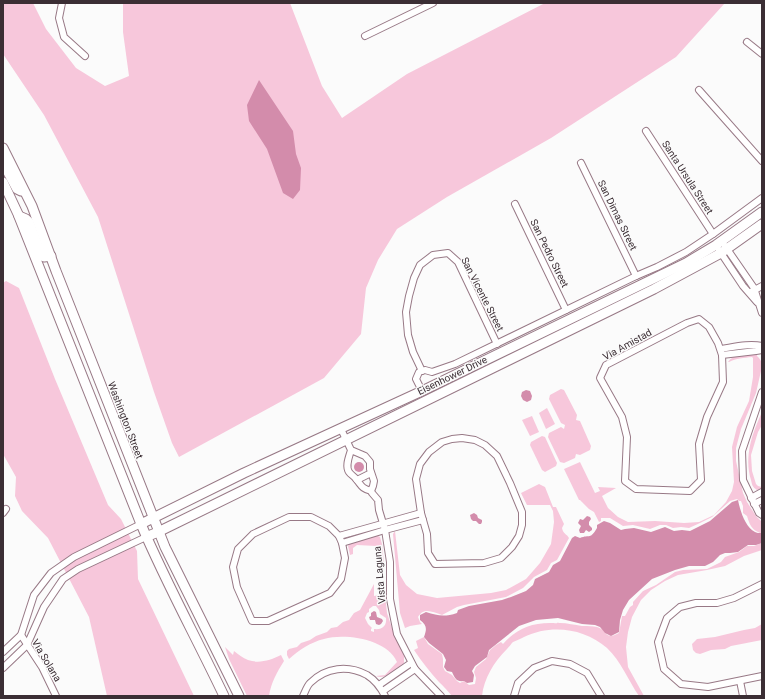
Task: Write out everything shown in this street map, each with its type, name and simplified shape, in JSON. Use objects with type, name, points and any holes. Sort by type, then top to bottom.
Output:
[{"type":"main road","name":"Washington Street","points":[[3,148],[32,206],[158,532],[238,696]]},
{"type":"main road","points":[[3,163],[17,189],[26,193]]},
{"type":"main road","points":[[3,182],[19,216],[146,537],[224,696]]},
{"type":"main road","name":"Eisenhower Drive","points":[[141,524],[244,473],[422,391],[722,247],[762,212]]},
{"type":"main road","points":[[19,216],[29,222],[42,256],[51,256]]},
{"type":"main road","name":"Eisenhower Drive","points":[[146,537],[654,289],[762,224]]},
{"type":"street","points":[[62,3],[59,18],[64,37],[85,56]]},
{"type":"street","points":[[365,36],[433,3]]},
{"type":"street","points":[[747,42],[762,54]]},
{"type":"street","points":[[699,90],[762,161]]},
{"type":"street","name":"Santa Ursula Street","points":[[646,131],[713,234]]},
{"type":"street","name":"San Dimas Street","points":[[582,163],[636,276]]},
{"type":"street","name":"Eisenhower Drive","points":[[422,391],[416,379],[419,372],[425,370],[432,372],[455,364],[657,267],[686,252],[762,198]]},
{"type":"street","name":"San Pedro Street","points":[[515,204],[566,310]]},
{"type":"street","points":[[722,247],[744,274],[752,292]]},
{"type":"street","points":[[722,247],[738,278],[758,298],[762,313]]},
{"type":"street","name":"San Vicente Street","points":[[422,371],[413,352],[408,335],[406,312],[410,290],[420,265],[433,255],[448,253],[458,262],[497,344]]},
{"type":"street","points":[[738,278],[744,274]]},
{"type":"street","points":[[752,292],[762,286]]},
{"type":"street","name":"Via Amistad","points":[[699,319],[709,327],[718,342],[721,352],[723,382],[707,417],[699,444],[701,480],[690,491],[636,489],[625,481],[627,437],[622,417],[600,378],[606,364],[687,323],[699,319]]},
{"type":"street","points":[[721,352],[736,346],[762,346]]},
{"type":"street","points":[[721,352],[756,352],[762,350]]},
{"type":"street","points":[[762,392],[742,451],[743,480],[754,504],[759,513],[762,515]]},
{"type":"street","points":[[341,429],[351,450],[347,468],[351,475],[363,488],[371,492]]},
{"type":"street","points":[[462,438],[475,440],[485,445],[496,456],[510,483],[522,512],[522,525],[519,536],[512,547],[501,558],[484,563],[436,564],[428,553],[427,534],[423,520],[416,479],[420,464],[428,452],[442,442],[462,438]]},
{"type":"street","name":"Vista Laguna","points":[[351,450],[365,456],[370,462],[374,484],[371,492],[378,500],[378,510],[384,527],[390,562],[390,599],[397,634],[413,666],[442,696]]},
{"type":"street","points":[[357,480],[371,473]]},
{"type":"street","points":[[751,498],[762,492]]},
{"type":"street","points":[[754,504],[762,500]]},
{"type":"street","points":[[341,539],[384,527],[421,513]]},
{"type":"street","points":[[289,517],[311,517],[329,526],[341,539],[345,558],[341,579],[330,593],[268,621],[252,621],[237,587],[233,567],[238,549],[253,534],[289,517]]},
{"type":"street","points":[[384,527],[423,520]]},
{"type":"street","points":[[3,652],[21,635],[34,595],[51,573],[74,557],[141,524]]},
{"type":"street","points":[[3,668],[27,645],[44,607],[63,579],[78,569],[146,537]]},
{"type":"street","points":[[762,584],[734,598],[717,603],[696,603],[680,607],[667,618],[658,642],[664,669],[681,684],[708,687],[762,676]]},
{"type":"street","name":"Via Solana","points":[[21,635],[42,667],[56,696]]},
{"type":"street","points":[[514,696],[518,683],[528,673],[534,668],[552,661],[570,664],[587,673],[601,696]]},
{"type":"street","points":[[379,685],[413,666]]},
{"type":"street","points":[[303,696],[309,683],[323,673],[338,668],[353,670],[368,675],[379,685],[384,693],[413,666]]},
{"type":"street","points":[[740,681],[743,696]]},
{"type":"shaded area","points":[[3,3],[33,3],[46,29],[76,68],[105,86],[129,76],[123,32],[123,3],[290,3],[322,86],[342,118],[407,74],[545,3],[725,3],[676,57],[551,138],[447,197],[397,229],[378,260],[366,288],[361,334],[324,378],[179,457],[172,443],[154,392],[98,217],[44,115],[3,54]]},
{"type":"shaded area","points":[[259,80],[293,131],[296,154],[301,168],[300,190],[293,199],[283,193],[267,149],[249,121],[247,105]]},
{"type":"shaded area","points":[[6,281],[19,288],[55,379],[108,505],[121,519],[137,551],[138,579],[194,696],[107,696],[89,617],[48,538],[22,511],[15,496],[16,477],[3,454],[3,283]]},
{"type":"shaded area","points":[[757,354],[761,361],[761,371],[756,393],[741,429],[736,448],[736,461],[743,493],[756,516],[762,522],[762,534],[751,526],[747,516],[743,513],[741,501],[737,499],[730,501],[712,517],[689,528],[673,528],[666,525],[660,525],[650,529],[633,525],[623,526],[610,518],[601,518],[601,521],[599,522],[594,512],[579,500],[564,469],[580,462],[595,493],[600,491],[598,487],[616,488],[602,496],[608,508],[618,517],[628,522],[699,522],[714,515],[726,502],[732,491],[734,482],[732,447],[737,427],[749,401],[753,377],[752,357],[740,358],[728,362],[736,356]]},
{"type":"shaded area","points":[[561,389],[564,390],[577,415],[576,420],[580,421],[591,446],[590,450],[580,455],[576,454],[575,458],[564,463],[560,462],[548,437],[549,433],[561,427],[564,429],[565,425],[561,423],[549,399],[550,395]]},
{"type":"shaded area","points":[[526,390],[530,391],[532,396],[531,400],[527,402],[523,400],[521,396],[522,392]]},
{"type":"shaded area","points":[[547,408],[555,424],[546,429],[539,413]]},
{"type":"shaded area","points":[[762,412],[762,425],[758,432],[751,455],[752,471],[756,484],[762,487],[762,489],[757,490],[752,484],[748,462],[752,437]]},
{"type":"shaded area","points":[[532,416],[539,432],[530,436],[522,420]]},
{"type":"shaded area","points":[[542,436],[545,437],[557,463],[556,466],[545,472],[542,470],[530,445],[531,442]]},
{"type":"shaded area","points":[[357,462],[361,462],[364,467],[361,472],[357,472],[354,469],[354,465]]},
{"type":"shaded area","points":[[539,484],[545,487],[553,507],[556,507],[564,524],[562,528],[564,533],[569,538],[557,560],[551,563],[547,570],[534,577],[523,588],[506,597],[464,605],[442,615],[426,611],[418,617],[422,624],[405,628],[400,613],[393,534],[395,531],[400,575],[406,585],[417,594],[437,598],[491,593],[506,590],[526,579],[540,563],[551,544],[554,522],[553,511],[550,505],[527,505],[521,493]]},
{"type":"shaded area","points":[[738,500],[748,526],[751,530],[761,533],[762,543],[748,545],[738,552],[720,555],[713,562],[705,566],[689,566],[652,579],[629,600],[623,610],[619,632],[611,636],[595,625],[582,624],[558,618],[536,620],[519,626],[489,650],[487,657],[475,666],[472,671],[474,675],[473,682],[467,683],[457,680],[452,672],[447,671],[444,667],[446,660],[443,654],[424,637],[426,627],[420,620],[420,615],[426,612],[442,616],[449,615],[457,613],[458,610],[469,606],[502,600],[526,591],[533,585],[535,579],[549,572],[553,565],[560,561],[572,538],[575,536],[580,538],[590,536],[595,532],[597,525],[604,521],[621,530],[634,528],[651,532],[665,527],[674,531],[690,531],[710,521],[732,502]]},
{"type":"shaded area","points":[[474,513],[482,520],[481,524],[471,519],[470,515]]},
{"type":"shaded area","points":[[587,516],[591,519],[589,525],[592,530],[589,532],[586,530],[584,533],[580,533],[579,530],[581,526],[578,523],[580,519],[583,520]]},
{"type":"shaded area","points":[[376,535],[380,537],[382,544],[384,563],[378,565],[376,546],[357,545],[353,548],[353,554],[350,555],[349,544]]},
{"type":"shaded area","points":[[762,543],[762,550],[744,556],[725,566],[678,575],[665,581],[651,590],[641,600],[632,617],[626,647],[628,667],[644,696],[639,696],[612,653],[607,648],[598,641],[578,632],[556,629],[545,630],[513,642],[490,671],[482,696],[452,696],[429,671],[414,650],[418,648],[416,641],[424,637],[428,644],[442,654],[443,667],[445,671],[452,675],[460,683],[464,681],[469,685],[475,684],[476,678],[474,672],[476,667],[486,659],[490,650],[501,642],[503,644],[508,638],[526,627],[546,623],[558,623],[597,627],[608,635],[614,635],[619,633],[622,616],[625,616],[630,607],[633,605],[633,602],[643,591],[656,585],[675,572],[683,570],[707,569],[721,562],[725,557],[739,552],[747,546],[754,546]]},
{"type":"shaded area","points":[[374,584],[374,596],[385,594],[387,613],[394,634],[404,656],[404,663],[391,673],[383,677],[376,676],[385,675],[397,662],[392,654],[375,643],[354,638],[333,637],[319,640],[297,652],[289,659],[287,651],[289,649],[297,647],[301,643],[327,632],[331,628],[337,627],[343,622],[349,620],[354,613],[360,610]],"holes":[[[376,606],[380,614],[386,618],[386,623],[383,627],[374,629],[374,632],[371,631],[372,628],[365,618],[369,612],[369,609]]]},
{"type":"shaded area","points":[[374,611],[376,612],[377,617],[383,621],[379,625],[376,624],[375,620],[370,620],[369,617]]},
{"type":"shaded area","points":[[762,624],[762,640],[731,646],[725,649],[711,650],[700,654],[693,650],[692,644],[697,639],[715,637],[755,628]]},
{"type":"shaded area","points":[[225,647],[233,655],[234,651],[248,660],[256,662],[265,661],[281,655],[284,661],[271,687],[269,696],[247,696],[229,659]]}]
